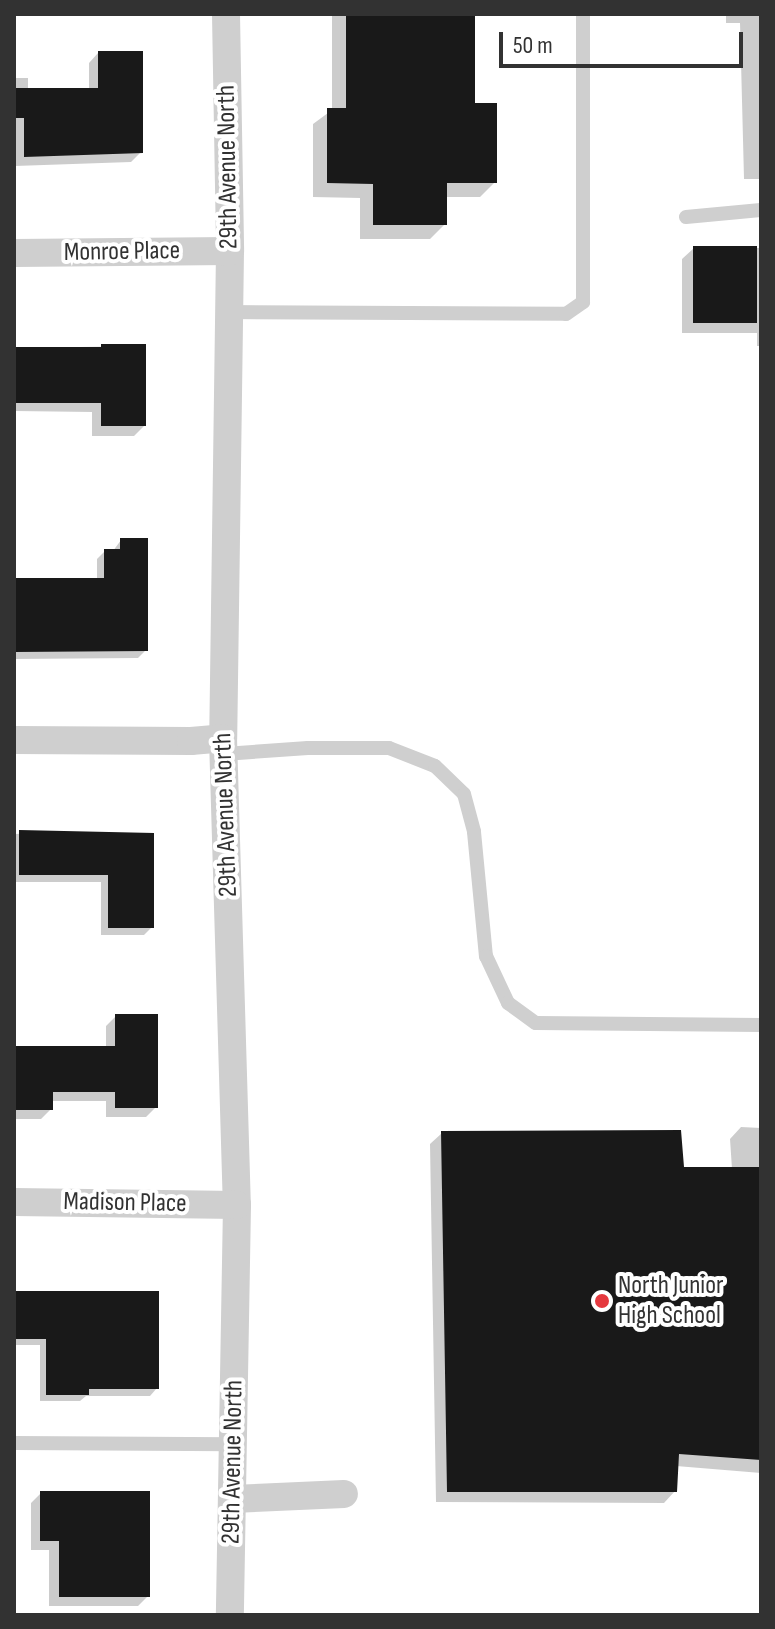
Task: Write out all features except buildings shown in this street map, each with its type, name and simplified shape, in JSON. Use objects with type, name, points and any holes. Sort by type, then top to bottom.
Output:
[{"type":"street","name":"29th Avenue North","points":[[226,14],[230,251],[224,746],[237,1205],[230,1615]]},
{"type":"street","name":"Monroe Place","points":[[14,253],[230,251]]},
{"type":"street","points":[[14,740],[191,741],[224,746]]},
{"type":"street","name":"Madison Place","points":[[14,1202],[237,1205]]},
{"type":"street","points":[[232,1499],[344,1494]]},
{"type":"lane","points":[[229,312],[566,314],[583,302],[583,14]]},
{"type":"lane","points":[[686,217],[761,210]]},
{"type":"lane","points":[[224,746],[389,748],[435,766],[464,794],[474,832],[486,956],[508,1003],[536,1023],[761,1025]]},
{"type":"lane","points":[[14,1443],[233,1444]]},
{"type":"place","name":"North Junior High School","points":[[602,1301]]}]
